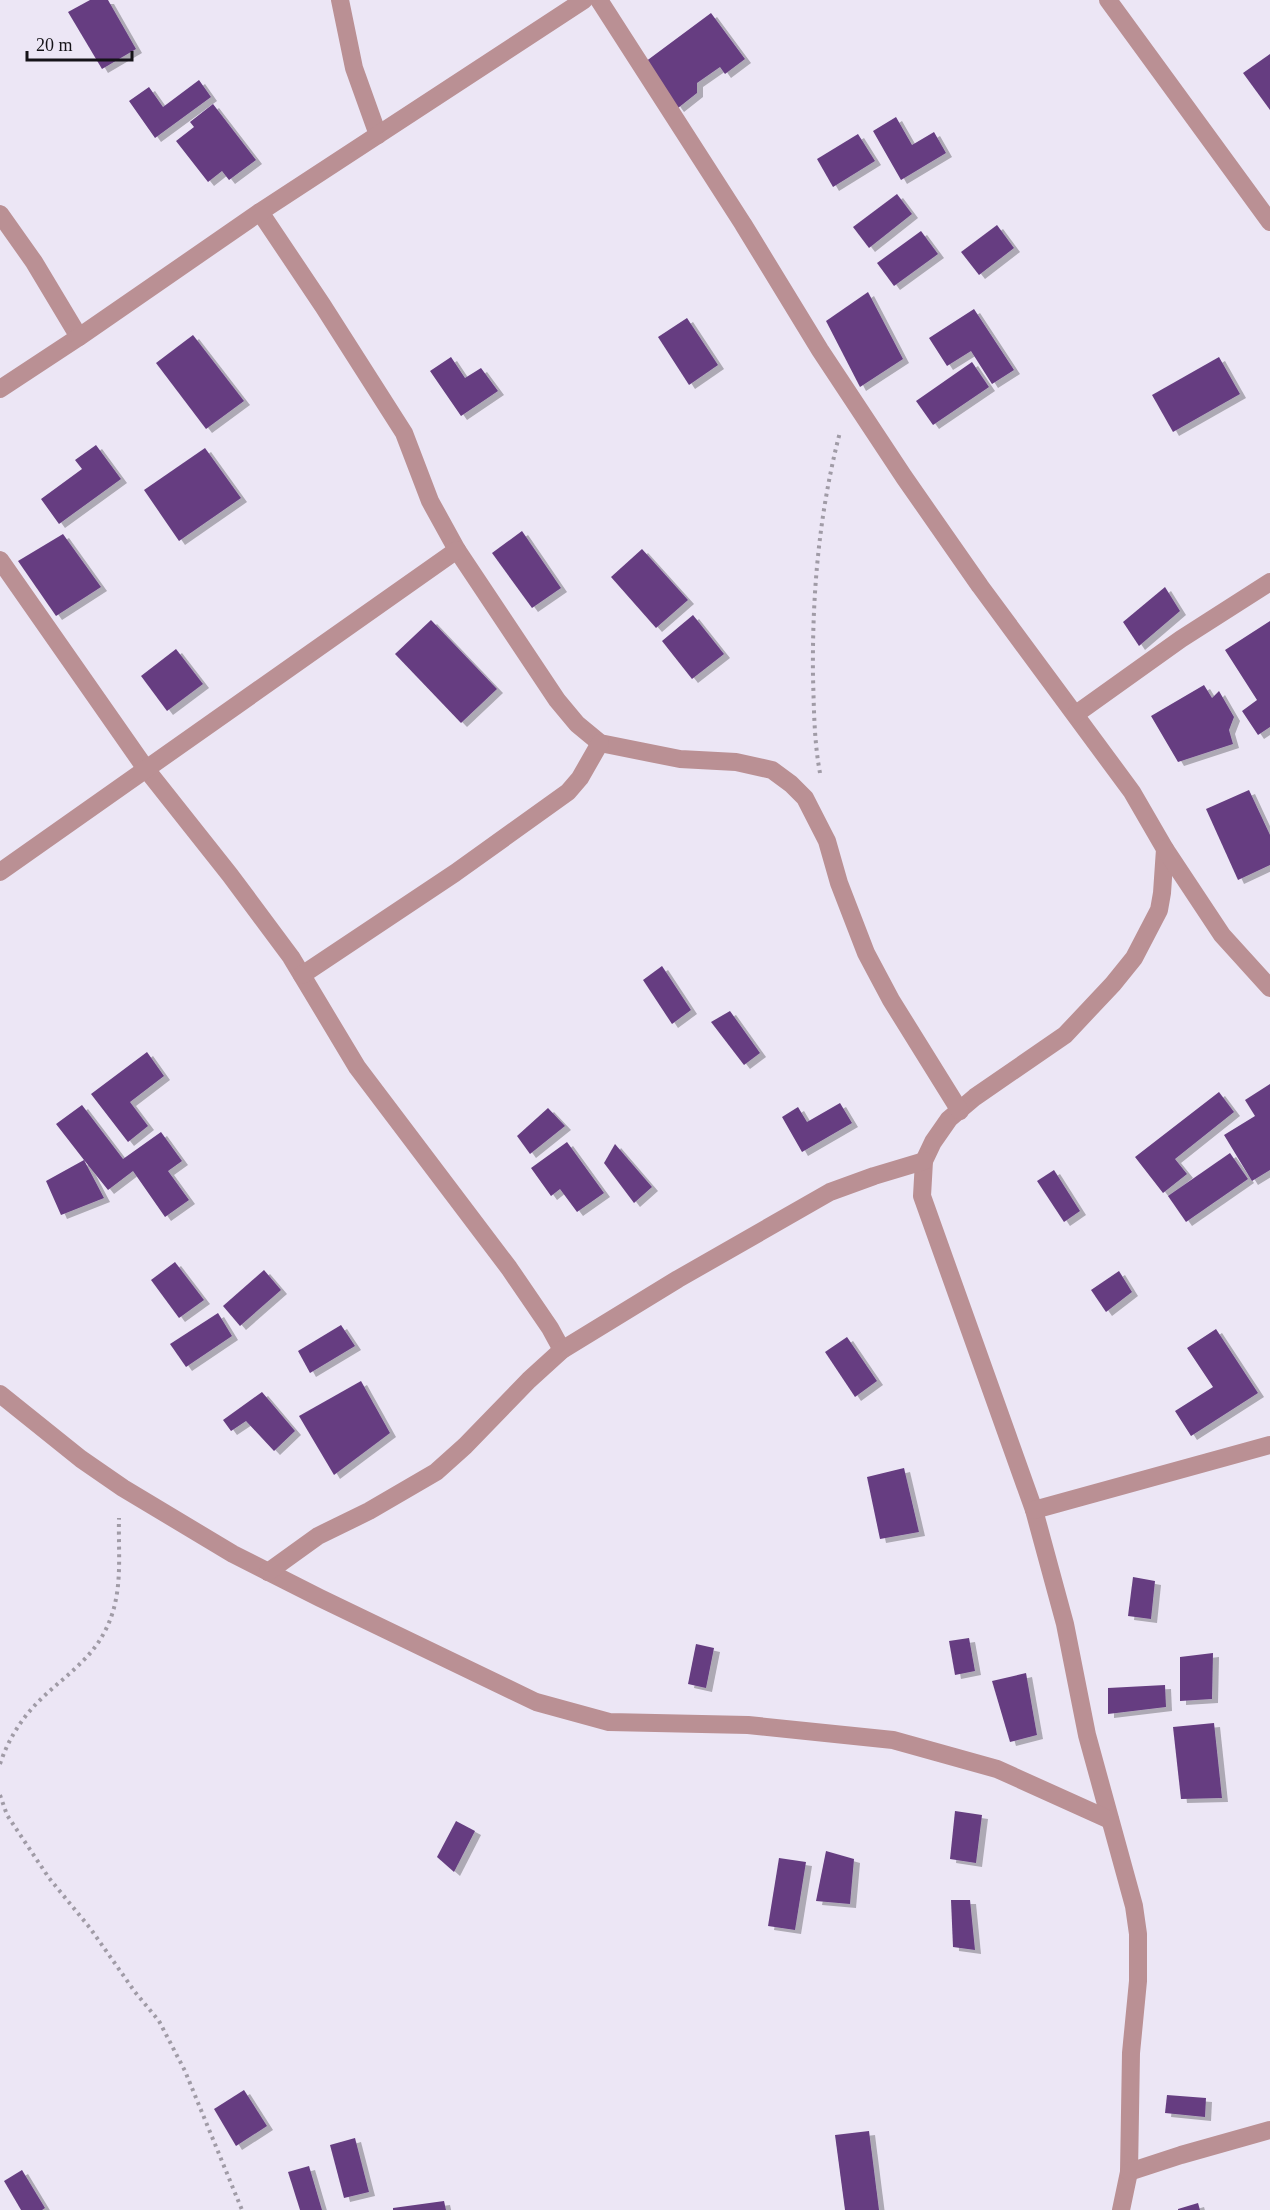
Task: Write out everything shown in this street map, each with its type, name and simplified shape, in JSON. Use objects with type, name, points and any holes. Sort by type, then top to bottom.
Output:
[{"type":"street","points":[[340,0],[354,68],[378,135]]},
{"type":"street","points":[[0,389],[260,212],[584,0]]},
{"type":"street","points":[[599,0],[850,396],[980,586],[1077,714],[1132,792],[1165,849],[1222,935],[1270,988]]},
{"type":"street","points":[[1108,0],[1270,222]]},
{"type":"street","points":[[260,212],[404,433],[430,501],[457,550],[556,700],[577,724],[600,743],[680,759],[755,765],[772,770],[805,798],[821,828],[866,953],[891,1000],[960,1111]]},
{"type":"street","points":[[0,214],[34,262],[79,337]]},
{"type":"street","points":[[0,872],[457,550]]},
{"type":"street","points":[[0,560],[146,769],[291,957],[357,1067],[509,1268],[550,1328],[562,1350]]},
{"type":"street","points":[[1077,714],[1181,639],[1270,582]]},
{"type":"street","points":[[302,975],[455,873],[568,792],[580,778],[600,743]]},
{"type":"street","points":[[1121,2210],[1129,2172],[1131,2053],[1138,1981],[1138,1934],[1130,1889],[1087,1735],[1065,1624],[1034,1510],[922,1196],[924,1161],[933,1142],[950,1119],[975,1097],[1065,1035],[1099,1000],[1134,958],[1159,910],[1165,849]]},
{"type":"street","points":[[268,1572],[318,1536],[369,1511],[436,1472],[562,1350],[687,1274],[831,1192],[924,1161]]},
{"type":"street","points":[[0,1394],[123,1488],[233,1554],[536,1702],[609,1722],[748,1725],[893,1740],[997,1769],[1110,1820]]},
{"type":"street","points":[[1034,1510],[1270,1445]]},
{"type":"street","points":[[1129,2172],[1270,2130]]},
{"type":"path","points":[[821,779],[816,756],[813,620],[819,537],[828,478],[850,396]]},
{"type":"path","points":[[0,1764],[13,1733],[23,1719],[39,1701],[90,1655],[106,1630],[119,1589],[119,1504],[123,1488]]},
{"type":"path","points":[[0,1795],[7,1815],[49,1878],[90,1928],[135,1992],[159,2021],[185,2071],[242,2210]]},
{"type":"building","points":[[90,0],[108,0],[136,49],[102,69],[68,12]]},
{"type":"building","points":[[711,13],[745,59],[725,74],[720,67],[697,83],[697,93],[678,108],[645,62]]},
{"type":"building","points":[[1270,54],[1270,110],[1243,73]]},
{"type":"building","points":[[199,80],[211,97],[155,138],[129,101],[149,87],[163,107]]},
{"type":"building","points":[[213,104],[256,160],[229,180],[222,171],[208,182],[176,141],[194,127],[190,122]]},
{"type":"building","points":[[896,117],[912,145],[934,132],[946,153],[901,180],[873,131]]},
{"type":"building","points":[[858,134],[875,161],[833,187],[817,159]]},
{"type":"building","points":[[897,194],[912,214],[869,248],[853,227]]},
{"type":"building","points":[[997,225],[1014,248],[979,275],[961,252]]},
{"type":"building","points":[[921,231],[938,254],[894,286],[877,263]]},
{"type":"building","points":[[868,292],[903,359],[860,387],[826,321]]},
{"type":"building","points":[[974,309],[1014,370],[992,384],[971,351],[947,366],[929,338]]},
{"type":"building","points":[[687,318],[718,365],[689,385],[658,337]]},
{"type":"building","points":[[193,335],[244,401],[206,429],[156,363]]},
{"type":"building","points":[[451,357],[465,378],[481,368],[498,391],[461,416],[430,371]]},
{"type":"building","points":[[1219,357],[1240,394],[1173,432],[1152,395]]},
{"type":"building","points":[[972,362],[989,387],[933,425],[916,401]]},
{"type":"building","points":[[96,445],[121,479],[59,524],[41,499],[82,469],[75,460]]},
{"type":"building","points":[[205,448],[241,498],[179,541],[144,490]]},
{"type":"building","points":[[522,531],[561,588],[532,608],[492,553]]},
{"type":"building","points":[[63,534],[101,587],[56,616],[18,561]]},
{"type":"building","points":[[642,549],[688,600],[656,628],[611,577]]},
{"type":"building","points":[[1165,587],[1180,611],[1139,646],[1123,622]]},
{"type":"building","points":[[693,615],[724,654],[692,679],[662,641]]},
{"type":"building","points":[[431,620],[497,689],[461,723],[395,654]]},
{"type":"building","points":[[1270,621],[1270,727],[1258,735],[1242,711],[1257,700],[1225,650]]},
{"type":"building","points":[[176,649],[203,684],[167,711],[141,676]]},
{"type":"building","points":[[1204,685],[1212,698],[1219,691],[1234,717],[1229,730],[1233,744],[1178,762],[1151,716]]},
{"type":"building","points":[[1249,790],[1270,835],[1270,865],[1238,880],[1206,809]]},
{"type":"building","points":[[662,966],[691,1010],[672,1024],[643,980]]},
{"type":"building","points":[[730,1011],[760,1053],[744,1065],[711,1022]]},
{"type":"building","points":[[147,1052],[164,1076],[130,1102],[148,1126],[128,1142],[91,1094]]},
{"type":"building","points":[[1270,1084],[1270,1170],[1252,1181],[1224,1135],[1255,1116],[1245,1100]]},
{"type":"building","points":[[1219,1092],[1234,1112],[1175,1159],[1187,1174],[1163,1193],[1135,1157]]},
{"type":"building","points":[[840,1103],[852,1123],[802,1152],[782,1117],[798,1107],[807,1122]]},
{"type":"building","points":[[82,1105],[123,1159],[161,1132],[182,1161],[168,1171],[189,1200],[165,1217],[133,1171],[108,1190],[56,1124]]},
{"type":"building","points":[[548,1108],[565,1126],[530,1154],[517,1136]]},
{"type":"building","points":[[567,1142],[604,1193],[577,1212],[560,1189],[551,1196],[531,1168]]},
{"type":"building","points":[[615,1144],[652,1187],[634,1203],[604,1163]]},
{"type":"building","points":[[1230,1153],[1248,1179],[1186,1222],[1168,1196]]},
{"type":"building","points":[[84,1160],[104,1198],[61,1215],[46,1181]]},
{"type":"building","points":[[1054,1170],[1080,1211],[1064,1222],[1037,1181]]},
{"type":"building","points":[[175,1262],[204,1300],[179,1318],[151,1280]]},
{"type":"building","points":[[264,1270],[281,1290],[240,1326],[223,1306]]},
{"type":"building","points":[[1119,1271],[1132,1292],[1106,1312],[1091,1290]]},
{"type":"building","points":[[218,1313],[232,1336],[186,1367],[170,1344]]},
{"type":"building","points":[[341,1325],[355,1346],[310,1373],[298,1351]]},
{"type":"building","points":[[1216,1329],[1258,1393],[1191,1436],[1175,1411],[1213,1387],[1187,1348]]},
{"type":"building","points":[[847,1337],[877,1381],[855,1397],[825,1352]]},
{"type":"building","points":[[361,1381],[390,1433],[334,1475],[299,1416]]},
{"type":"building","points":[[262,1392],[295,1431],[274,1451],[246,1421],[231,1431],[223,1420]]},
{"type":"building","points":[[904,1468],[919,1532],[880,1539],[867,1477]]},
{"type":"building","points":[[1133,1577],[1155,1581],[1151,1619],[1128,1616]]},
{"type":"building","points":[[969,1638],[975,1671],[955,1675],[949,1641]]},
{"type":"building","points":[[696,1644],[714,1648],[706,1688],[688,1684]]},
{"type":"building","points":[[1213,1653],[1212,1699],[1180,1701],[1180,1657]]},
{"type":"building","points":[[1026,1673],[1037,1735],[1010,1742],[992,1681]]},
{"type":"building","points":[[1165,1685],[1166,1707],[1108,1714],[1108,1688]]},
{"type":"building","points":[[1214,1723],[1222,1798],[1181,1799],[1173,1727]]},
{"type":"building","points":[[955,1811],[982,1815],[976,1863],[950,1859]]},
{"type":"building","points":[[456,1821],[475,1831],[454,1872],[437,1857]]},
{"type":"building","points":[[826,1851],[854,1859],[850,1904],[816,1901]]},
{"type":"building","points":[[779,1858],[806,1862],[795,1930],[768,1926]]},
{"type":"building","points":[[951,1900],[970,1900],[975,1950],[953,1947]]},
{"type":"building","points":[[244,2090],[267,2126],[236,2146],[214,2109]]},
{"type":"building","points":[[1167,2095],[1206,2098],[1205,2117],[1165,2113]]},
{"type":"building","points":[[869,2131],[879,2210],[845,2210],[835,2135]]},
{"type":"building","points":[[355,2138],[369,2192],[344,2198],[330,2145]]},
{"type":"building","points":[[309,2166],[322,2210],[300,2210],[288,2172]]},
{"type":"building","points":[[22,2170],[45,2208],[42,2210],[21,2210],[4,2181]]},
{"type":"building","points":[[444,2201],[446,2210],[393,2210],[393,2208]]},
{"type":"building","points":[[1198,2203],[1200,2210],[1178,2210],[1178,2209]]}]
